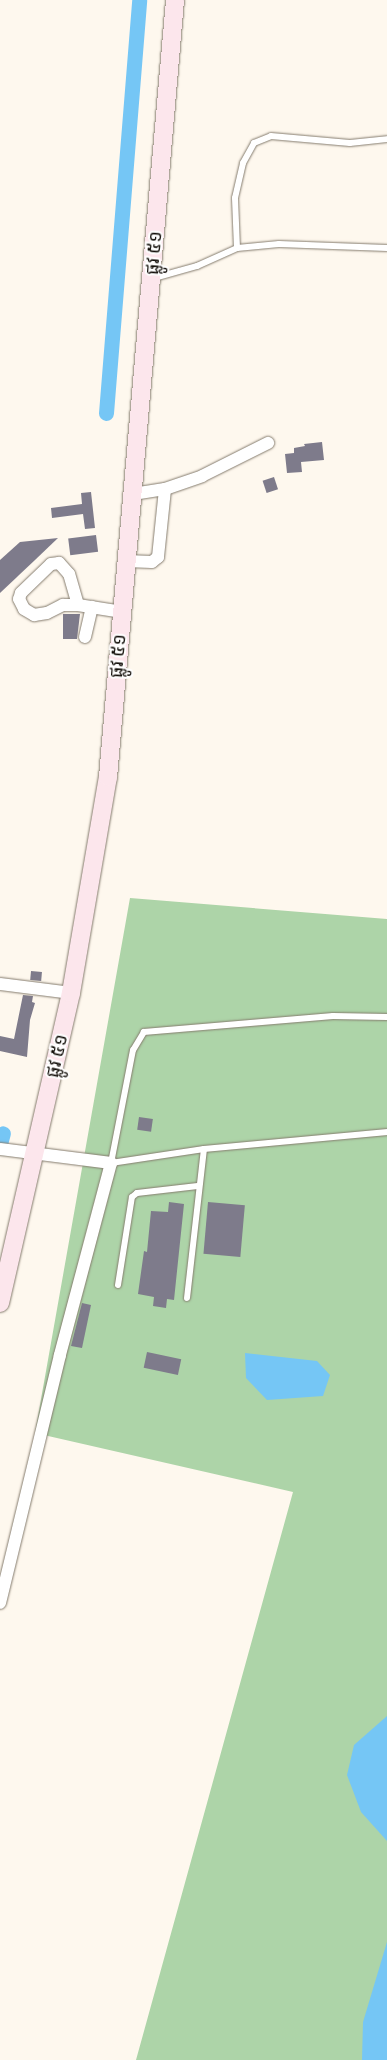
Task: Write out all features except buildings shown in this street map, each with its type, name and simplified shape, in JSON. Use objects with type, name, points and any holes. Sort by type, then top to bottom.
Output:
[{"type":"main road","name":"ផ្លូវ ៥១","points":[[0,1303],[39,1156],[72,993],[108,777],[122,612],[139,562],[151,491],[152,279],[175,0]]},
{"type":"street","points":[[139,562],[159,552],[151,491],[219,468],[268,443]]},
{"type":"street","points":[[78,605],[69,574],[59,563],[51,564],[21,593],[19,599],[24,609],[34,614],[47,613],[62,605],[78,605],[122,612]]},
{"type":"street","points":[[85,637],[92,607]]},
{"type":"street","points":[[0,984],[72,993]]},
{"type":"street","points":[[0,1603],[60,1355],[111,1163],[39,1156],[4,1150]]},
{"type":"lane","points":[[237,248],[235,198],[243,163],[254,143],[271,136],[350,143],[387,139]]},
{"type":"lane","points":[[152,279],[197,266],[237,248],[279,244],[387,248]]},
{"type":"lane","points":[[387,1017],[332,1016],[144,1032],[133,1050],[111,1163],[204,1149],[387,1132]]},
{"type":"lane","points":[[187,1298],[198,1186],[204,1149]]},
{"type":"lane","points":[[118,1285],[132,1197],[137,1193],[198,1186]]},
{"type":"green space","points":[[130,898],[387,919],[387,2060],[136,2060],[293,1492],[35,1433]]},
{"type":"water","points":[[245,1353],[317,1361],[330,1375],[323,1396],[267,1400],[246,1378]]},
{"type":"water","points":[[387,1716],[387,1841],[361,1812],[347,1775],[354,1745]]},
{"type":"water","points":[[387,1942],[387,2060],[362,2060],[363,2022]]},
{"type":"waterway","points":[[106,413],[139,0]]},
{"type":"waterway","points":[[0,1144],[3,1133]]}]
